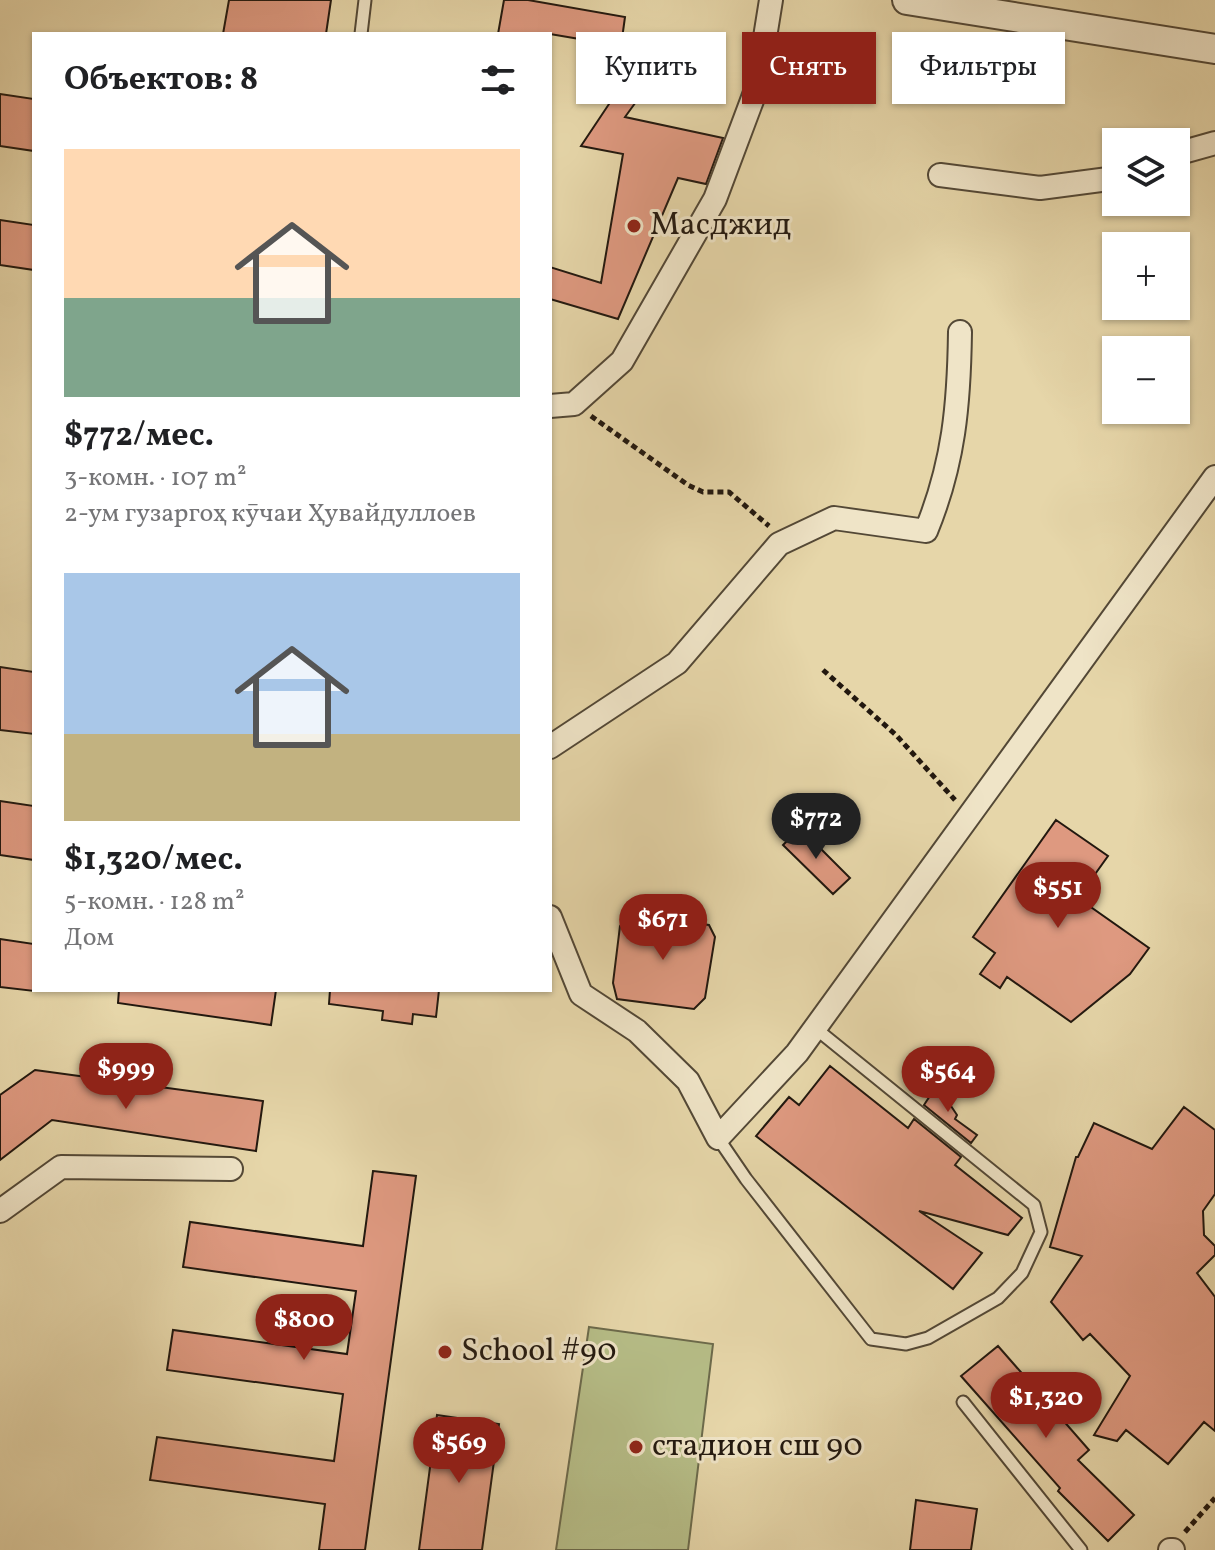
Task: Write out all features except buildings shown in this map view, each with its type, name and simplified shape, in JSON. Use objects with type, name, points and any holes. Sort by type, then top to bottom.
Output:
[{"type":"street","points":[[552,406],[574,404],[622,361],[715,199],[757,87],[771,0]]},
{"type":"street","points":[[907,0],[1215,49]]},
{"type":"street","points":[[1190,150],[1215,143]]},
{"type":"street","points":[[940,175],[1040,188],[1102,180]]},
{"type":"street","points":[[552,746],[677,663],[779,544],[834,518],[926,531],[940,497],[959,404],[960,332]]},
{"type":"street","points":[[552,922],[581,994],[637,1031],[688,1081],[718,1138],[797,1053],[1215,477]]},
{"type":"street","points":[[0,1211],[61,1167],[231,1169]]},
{"type":"lane","points":[[361,32],[365,0]]},
{"type":"lane","points":[[718,1138],[746,1179],[871,1339],[906,1344],[928,1338],[998,1298],[1022,1273],[1041,1232],[1034,1205],[815,1028]]},
{"type":"lane","points":[[963,1402],[1081,1550]]},
{"type":"path","points":[[588,391],[591,416],[609,430],[688,485],[703,492],[729,492],[786,541]]},
{"type":"path","points":[[823,670],[896,735],[970,816]]},
{"type":"path","points":[[1172,1549],[1215,1498]]},
{"type":"green space","name":"стадион сш 90","points":[[589,1327],[713,1344],[688,1550],[556,1550]]},
{"type":"place","name":"Масджид","points":[[634,226]]},
{"type":"place","name":"School #90","points":[[445,1352]]},
{"type":"place","name":"стадион сш 90","points":[[636,1447]]}]
